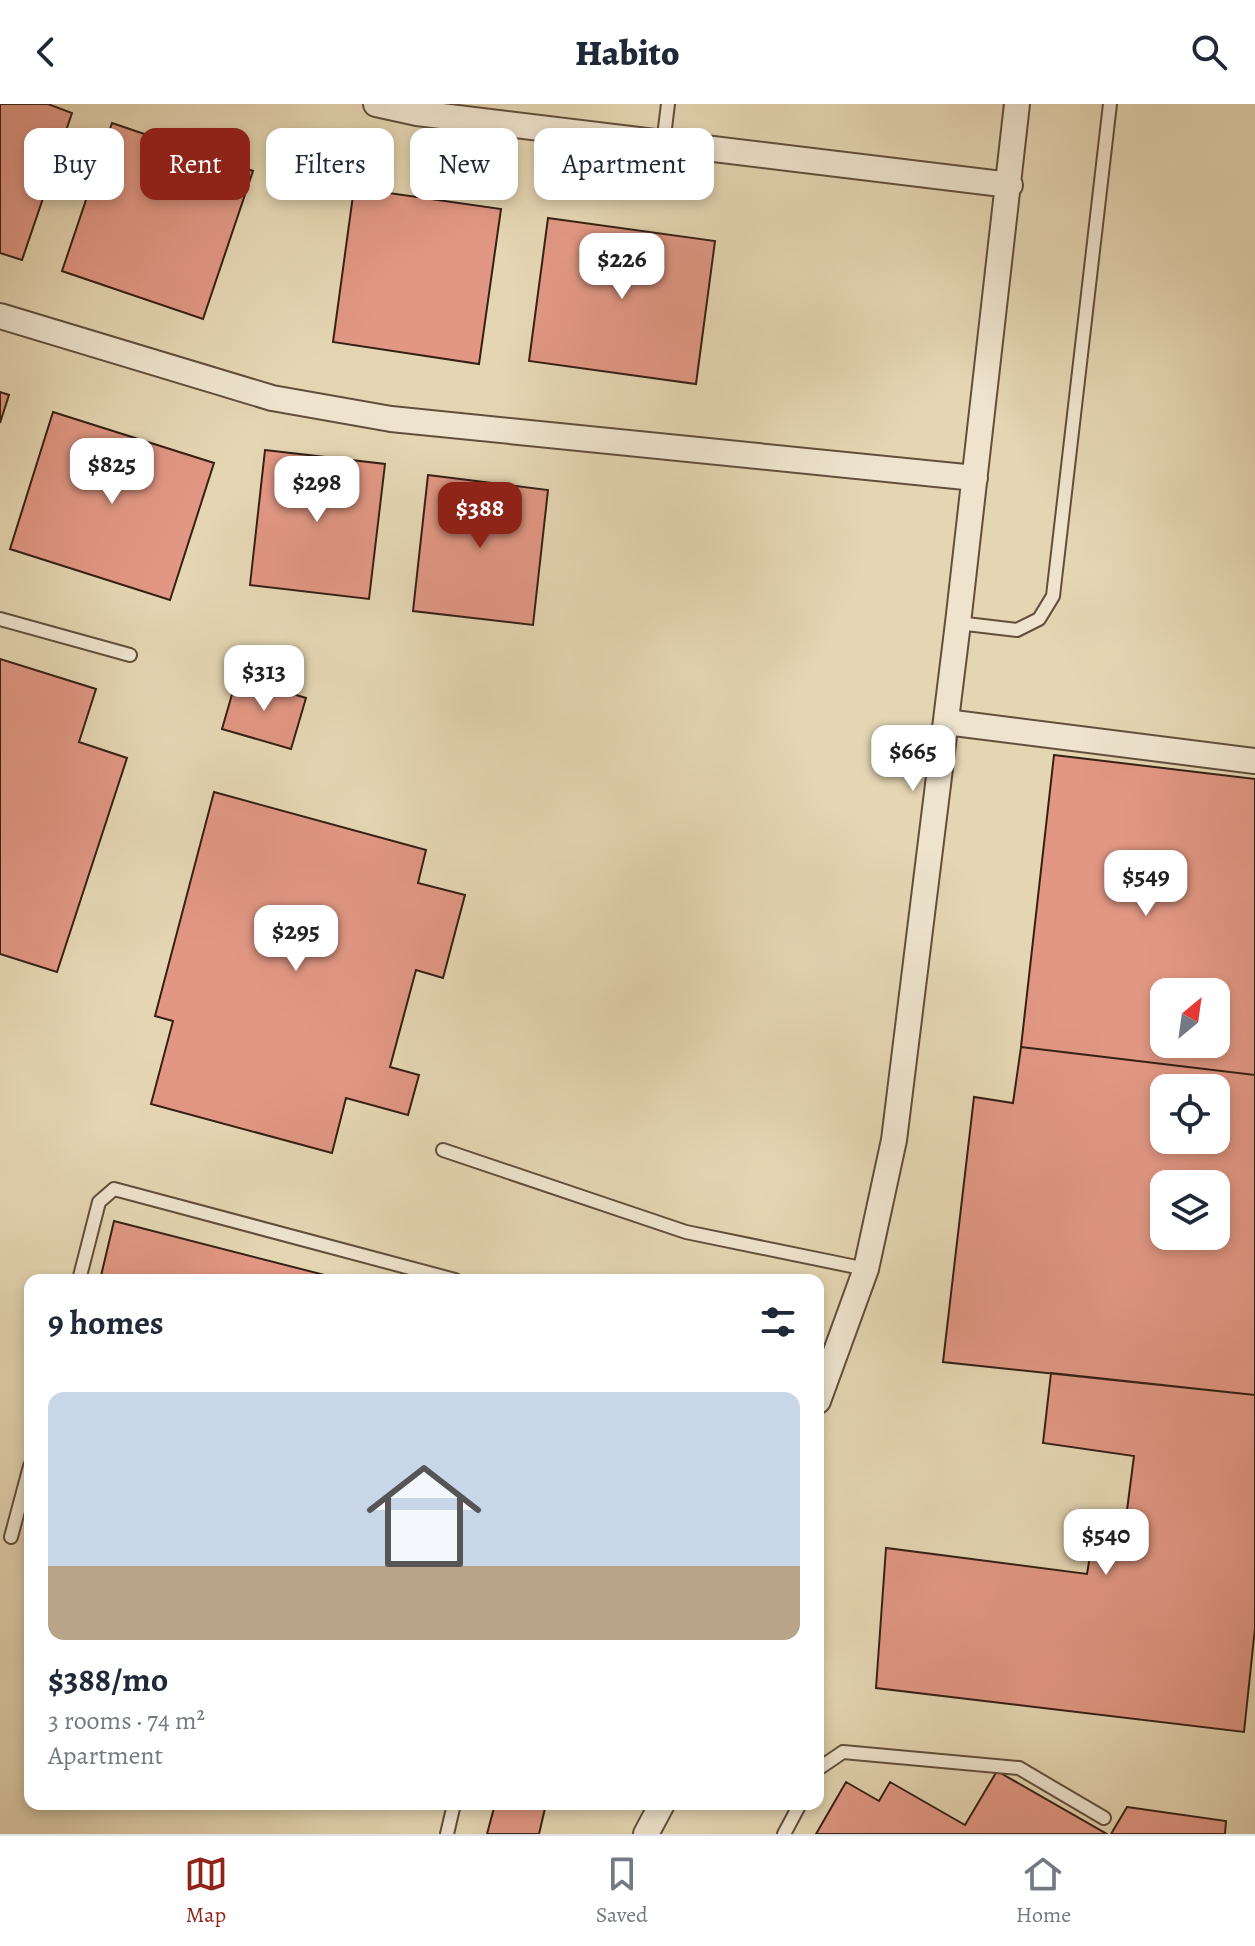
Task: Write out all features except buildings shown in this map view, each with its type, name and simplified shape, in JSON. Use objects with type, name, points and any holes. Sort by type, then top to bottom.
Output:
[{"type":"street","points":[[376,104],[417,113],[536,128]]},
{"type":"street","points":[[824,1384],[866,1269],[894,1140],[958,623],[1017,104]]},
{"type":"street","points":[[714,150],[1010,185]]},
{"type":"street","points":[[0,316],[272,398],[391,419],[975,478]]},
{"type":"street","points":[[946,722],[1255,761]]},
{"type":"street","points":[[646,1834],[659,1810]]},
{"type":"lane","points":[[665,128],[668,104]]},
{"type":"lane","points":[[958,623],[1017,630],[1039,619],[1053,596],[1110,104]]},
{"type":"lane","points":[[0,619],[130,655]]},
{"type":"lane","points":[[443,1150],[686,1232],[866,1269]]},
{"type":"lane","points":[[81,1274],[99,1202],[114,1189],[433,1274]]},
{"type":"lane","points":[[11,1537],[24,1488]]},
{"type":"lane","points":[[824,1765],[843,1752],[1019,1768],[1104,1818]]},
{"type":"lane","points":[[447,1834],[453,1810]]},
{"type":"lane","points":[[784,1834],[797,1810]]}]
